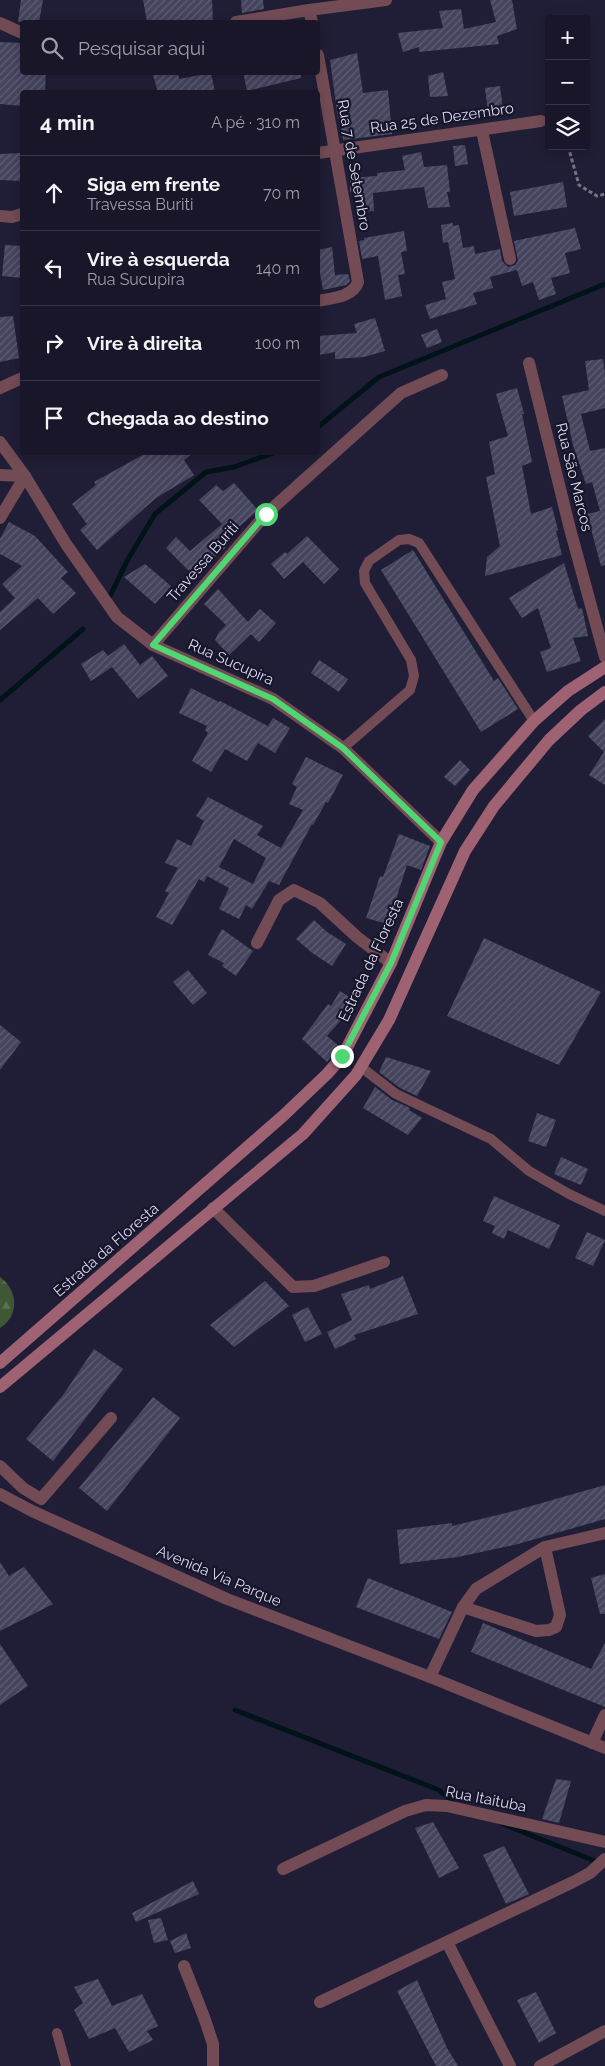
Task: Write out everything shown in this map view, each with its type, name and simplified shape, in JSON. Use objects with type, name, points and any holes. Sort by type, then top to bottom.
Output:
[{"type":"main road","name":"Estrada da Floresta","points":[[0,1363],[284,1115],[327,1074],[342,1056],[391,963],[441,842],[473,790],[534,722],[568,691],[605,667]]},
{"type":"main road","points":[[0,1387],[303,1134],[356,1075],[389,1020],[465,851],[494,806],[549,740],[581,710],[605,692]]},
{"type":"street","points":[[261,20],[310,16],[386,0]]},
{"type":"street","points":[[0,23],[20,32]]},
{"type":"street","name":"Rua 7 de Setembro","points":[[320,66],[358,282],[356,290],[320,300]]},
{"type":"street","name":"Rua 25 de Dezembro","points":[[320,153],[335,149],[482,131],[541,121]]},
{"type":"street","points":[[482,131],[510,259]]},
{"type":"street","points":[[0,216],[12,217],[20,215]]},
{"type":"street","name":"Rua São Marcos","points":[[529,363],[570,529],[605,657]]},
{"type":"street","name":"Travessa Buriti","points":[[153,645],[266,514],[401,393],[442,375]]},
{"type":"street","points":[[0,388],[20,379]]},
{"type":"street","name":"Rua Sucupira","points":[[0,442],[25,476],[66,544],[117,617],[153,645],[273,699],[343,748],[441,842]]},
{"type":"street","points":[[0,475],[25,476],[0,518]]},
{"type":"street","points":[[257,943],[279,900],[294,890],[320,902],[357,937],[391,963]]},
{"type":"street","points":[[213,1208],[293,1287],[314,1286],[384,1262]]},
{"type":"street","points":[[32,1511],[111,1418]]},
{"type":"street","points":[[0,1466],[23,1488],[41,1499]]},
{"type":"street","name":"Avenida Via Parque","points":[[0,1494],[32,1511],[227,1599],[430,1677],[605,1748]]},
{"type":"street","points":[[430,1677],[463,1607],[476,1589],[545,1547],[605,1533]]},
{"type":"street","points":[[463,1607],[536,1631],[549,1630],[556,1627],[560,1615],[545,1547]]},
{"type":"street","points":[[592,1743],[605,1715]]},
{"type":"street","name":"Rua Itaituba","points":[[283,1868],[405,1811],[426,1805],[447,1806],[605,1842]]},
{"type":"street","points":[[320,2002],[590,1873],[605,1859]]},
{"type":"street","points":[[447,1942],[510,2066]]},
{"type":"street","points":[[184,1966],[212,2044],[213,2066]]},
{"type":"street","points":[[540,2066],[605,2031]]},
{"type":"lane","points":[[343,748],[410,690],[414,676],[411,660],[365,583],[364,571],[369,561],[399,540],[409,539],[419,543],[534,722]]},
{"type":"lane","points":[[361,1067],[396,1094],[490,1139],[529,1171],[569,1194],[605,1211]]},
{"type":"lane","points":[[57,2033],[66,2066]]},
{"type":"path","points":[[569,150],[579,185],[597,196],[605,194]]},
{"type":"green space","points":[[0,1277],[11,1289],[14,1303],[11,1317],[0,1328]]},
{"type":"building","points":[[21,0],[43,0],[39,20],[20,20],[18,22]]},
{"type":"building","points":[[143,0],[212,0],[213,20],[147,20]]},
{"type":"building","points":[[241,0],[263,0],[264,9],[242,13]]},
{"type":"building","points":[[490,0],[512,0],[517,29],[497,36],[499,44],[419,52],[419,47],[403,52],[398,33],[443,28],[439,11],[461,9],[464,29],[496,22]]},
{"type":"building","points":[[0,42],[20,43],[20,75],[46,75],[45,90],[20,90],[20,106],[0,104]]},
{"type":"building","points":[[357,53],[363,93],[388,90],[392,134],[343,140],[340,118],[338,119],[330,60]]},
{"type":"building","points":[[443,72],[448,96],[430,97],[428,76]]},
{"type":"building","points":[[153,75],[178,75],[179,79],[211,75],[215,90],[157,90]]},
{"type":"building","points":[[244,75],[301,75],[301,78],[247,90]]},
{"type":"building","points":[[500,86],[503,109],[488,111],[485,88]]},
{"type":"building","points":[[465,145],[468,164],[455,166],[453,146]]},
{"type":"building","points":[[421,152],[424,167],[447,165],[450,192],[447,192],[450,207],[428,208],[424,187],[373,193],[374,211],[358,212],[356,191],[350,192],[350,178],[377,176],[377,173],[405,170],[402,156]]},
{"type":"building","points":[[20,153],[20,181],[0,180],[0,154]]},
{"type":"building","points":[[563,182],[567,207],[514,216],[510,192]]},
{"type":"building","points":[[453,223],[453,226],[459,225],[463,248],[474,246],[475,254],[500,249],[502,261],[508,267],[515,265],[518,261],[514,241],[575,228],[581,249],[565,253],[570,273],[551,278],[556,294],[539,300],[533,282],[522,286],[517,270],[490,277],[493,288],[473,293],[477,304],[430,319],[425,305],[446,299],[442,282],[455,279],[448,242],[443,243],[441,225]]},
{"type":"building","points":[[404,231],[407,251],[401,252],[405,274],[398,275],[402,296],[385,300],[378,256],[362,259],[359,241],[364,240],[364,238]]},
{"type":"building","points":[[5,245],[20,246],[20,278],[2,276]]},
{"type":"building","points":[[332,247],[335,275],[348,274],[350,281],[346,285],[323,290],[320,274],[320,250]]},
{"type":"building","points":[[13,316],[19,358],[0,362],[0,317]]},
{"type":"building","points":[[375,318],[385,351],[364,357],[335,359],[335,352],[320,355],[320,336],[357,333],[354,324]]},
{"type":"building","points":[[437,329],[442,342],[427,348],[421,335]]},
{"type":"building","points":[[603,359],[605,408],[581,414],[590,451],[605,448],[605,565],[601,566],[587,514],[600,511],[592,482],[586,484],[573,445],[562,396],[589,390],[585,361]]},
{"type":"building","points":[[517,388],[524,414],[522,414],[532,462],[522,466],[531,514],[552,507],[562,555],[485,576],[487,557],[500,546],[486,477],[495,474],[489,442],[508,436],[496,394]]},
{"type":"building","points":[[143,455],[190,455],[184,460],[194,475],[156,498],[97,550],[80,530],[87,524],[72,504],[96,485],[94,482]]},
{"type":"building","points":[[234,483],[258,510],[222,542],[226,547],[209,560],[194,576],[166,548],[176,537],[190,551],[222,524],[199,500],[216,485],[223,491]]},
{"type":"building","points":[[9,522],[35,536],[68,572],[61,578],[76,593],[53,614],[38,598],[0,630],[0,612],[15,598],[2,584],[22,566],[0,554],[0,539]]},
{"type":"building","points":[[307,536],[339,569],[324,584],[303,562],[284,579],[271,564],[285,552],[287,554]]},
{"type":"building","points":[[413,550],[494,681],[498,678],[518,709],[481,732],[381,570]]},
{"type":"building","points":[[564,563],[578,609],[582,608],[588,636],[573,638],[581,661],[547,672],[540,652],[551,648],[538,608],[522,618],[509,598]]},
{"type":"building","points":[[145,564],[171,586],[155,604],[124,577]]},
{"type":"building","points":[[218,589],[248,622],[260,609],[276,623],[259,642],[251,634],[229,655],[215,640],[219,632],[226,625],[204,604]]},
{"type":"building","points":[[124,644],[140,665],[152,656],[168,676],[138,699],[112,667],[91,681],[81,664],[103,650],[108,656]]},
{"type":"building","points":[[319,660],[348,679],[339,692],[311,673]]},
{"type":"building","points":[[191,688],[268,726],[273,718],[290,728],[275,753],[258,743],[247,761],[225,749],[211,772],[192,761],[208,733],[205,730],[207,726],[179,713]]},
{"type":"building","points":[[605,719],[605,785],[589,775],[604,752],[588,736]]},
{"type":"building","points":[[306,757],[343,775],[328,803],[326,802],[312,824],[279,885],[269,881],[252,909],[246,905],[239,919],[219,909],[229,888],[207,876],[204,882],[199,879],[172,925],[156,917],[169,893],[165,891],[178,868],[165,863],[177,839],[191,846],[204,821],[196,816],[208,797],[263,826],[257,835],[281,848],[303,810],[289,804],[297,787],[292,784]],"holes":[[[234,839],[266,858],[253,884],[219,867]]]},
{"type":"building","points":[[460,760],[470,770],[455,786],[444,777]]},
{"type":"building","points":[[399,834],[430,846],[421,870],[407,865],[388,924],[366,918],[380,876],[383,877]]},
{"type":"building","points":[[314,920],[327,932],[346,944],[332,966],[296,939]]},
{"type":"building","points":[[222,929],[253,951],[236,976],[222,966],[224,963],[208,955]]},
{"type":"building","points":[[484,938],[601,992],[559,1065],[447,1016]]},
{"type":"building","points":[[188,970],[207,993],[193,1005],[173,982]]},
{"type":"building","points":[[340,991],[357,1002],[327,1036],[339,1046],[327,1062],[302,1039],[328,1004],[331,1006]]},
{"type":"building","points":[[0,1025],[21,1042],[0,1070]]},
{"type":"building","points":[[386,1057],[431,1071],[417,1096],[400,1088],[379,1072]]},
{"type":"building","points":[[375,1087],[392,1100],[410,1108],[409,1110],[422,1118],[408,1135],[363,1108]]},
{"type":"building","points":[[537,1113],[556,1120],[546,1147],[528,1141]]},
{"type":"building","points":[[561,1157],[588,1169],[581,1185],[554,1174]]},
{"type":"building","points":[[494,1196],[560,1225],[549,1249],[508,1230],[504,1239],[492,1233],[495,1226],[483,1221]]},
{"type":"building","points":[[587,1232],[605,1240],[593,1266],[575,1258]]},
{"type":"building","points":[[403,1276],[418,1314],[354,1335],[356,1339],[335,1349],[327,1332],[352,1320],[341,1294],[369,1285],[370,1289]]},
{"type":"building","points":[[265,1281],[289,1306],[234,1347],[210,1325]]},
{"type":"building","points":[[308,1307],[322,1334],[305,1342],[292,1315]]},
{"type":"building","points":[[94,1349],[123,1369],[53,1461],[26,1439],[63,1395]]},
{"type":"building","points":[[153,1397],[180,1418],[107,1511],[79,1488]]},
{"type":"building","points":[[605,1485],[605,1519],[518,1544],[458,1557],[400,1564],[397,1530],[452,1523],[452,1526]]},
{"type":"building","points":[[0,1562],[9,1576],[24,1567],[53,1604],[0,1631]]},
{"type":"building","points":[[605,1574],[605,1614],[600,1614],[591,1578]]},
{"type":"building","points":[[368,1578],[452,1612],[439,1639],[356,1607]]},
{"type":"building","points":[[483,1623],[591,1669],[605,1643],[605,1707],[471,1652]]},
{"type":"building","points":[[0,1644],[28,1686],[0,1705]]},
{"type":"building","points":[[556,1779],[571,1781],[559,1823],[542,1819]]},
{"type":"building","points":[[433,1822],[459,1868],[439,1878],[415,1828]]},
{"type":"building","points":[[504,1846],[529,1894],[506,1904],[483,1855]]},
{"type":"building","points":[[193,1881],[199,1894],[136,1922],[132,1913]]},
{"type":"building","points":[[161,1918],[168,1940],[154,1943],[148,1920]]},
{"type":"building","points":[[186,1933],[191,1948],[175,1953],[170,1941]]},
{"type":"building","points":[[98,1979],[112,2006],[142,1994],[158,2026],[147,2031],[153,2040],[129,2052],[115,2028],[89,2039],[74,2010],[83,2003],[74,1987]]},
{"type":"building","points":[[417,1980],[447,2048],[458,2066],[436,2066],[397,1991]]},
{"type":"building","points":[[536,1992],[556,2033],[539,2043],[517,2000]]},
{"type":"waterway","points":[[320,425],[379,377],[605,284]]},
{"type":"waterway","points":[[110,596],[128,559],[155,514],[206,472],[234,467],[268,455]]},
{"type":"waterway","points":[[0,700],[83,629]]},
{"type":"waterway","points":[[235,1710],[439,1790],[454,1804]]},
{"type":"waterway","points":[[503,1824],[600,1863]]},
{"type":"route","points":[[266,514],[153,645],[273,699],[343,748],[441,842],[391,963],[369,1008],[342,1056]]}]
